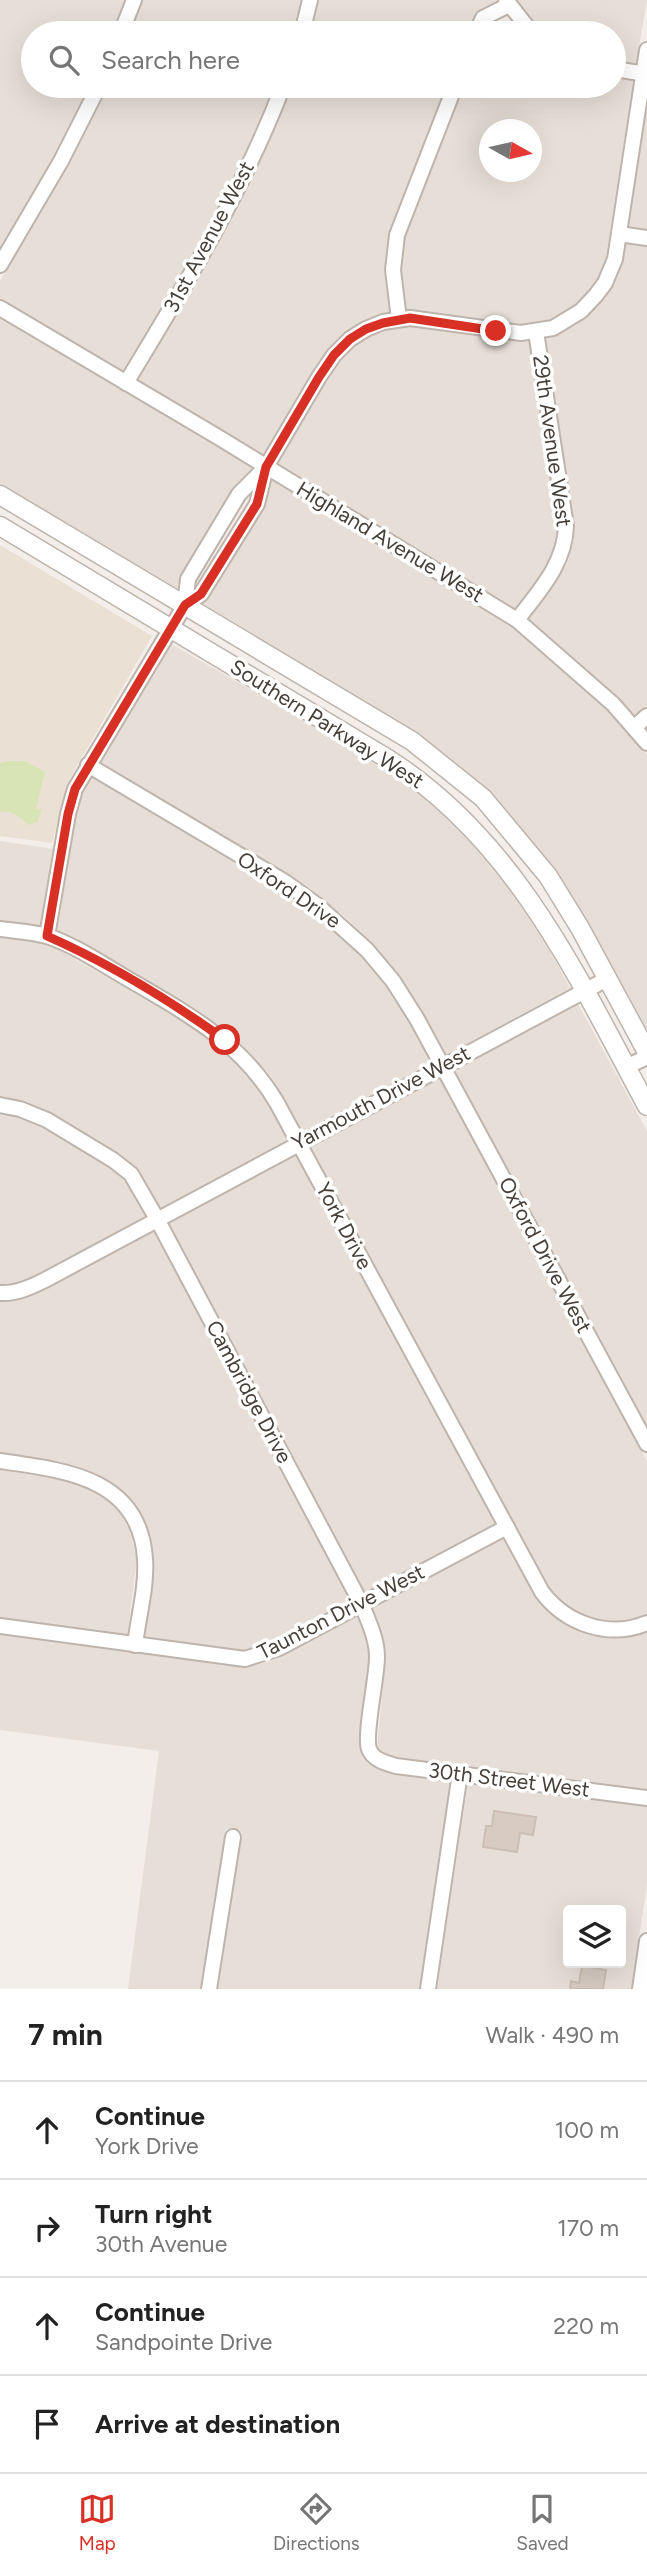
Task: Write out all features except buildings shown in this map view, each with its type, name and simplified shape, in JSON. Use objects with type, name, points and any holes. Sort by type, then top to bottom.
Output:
[{"type":"street","points":[[126,21],[134,0]]},
{"type":"street","points":[[305,21],[310,0]]},
{"type":"street","points":[[482,21],[508,3],[522,21]]},
{"type":"street","points":[[185,605],[188,579],[239,494],[266,467],[319,377],[334,355],[350,339],[366,329],[400,319],[419,319],[509,332],[536,332],[569,320],[596,295],[611,270],[619,234],[647,50]]},
{"type":"street","points":[[626,71],[645,74]]},
{"type":"street","points":[[0,265],[61,161],[93,98]]},
{"type":"street","name":"31st Avenue West","points":[[126,383],[210,241],[250,162],[278,98]]},
{"type":"street","points":[[400,319],[393,270],[397,234],[450,98]]},
{"type":"street","points":[[619,234],[647,238]]},
{"type":"street","name":"Highland Avenue West","points":[[0,308],[517,620],[565,660],[635,727],[647,743]]},
{"type":"street","name":"29th Avenue West","points":[[517,620],[559,561],[566,540],[536,332]]},
{"type":"street","points":[[47,936],[68,814],[75,789],[185,605],[201,594],[257,504],[266,467]]},
{"type":"street","name":"Southern Parkway West","points":[[0,495],[412,741],[469,785],[548,876],[580,928],[647,1055]]},
{"type":"street","name":"Southern Parkway West","points":[[0,526],[419,779],[451,807],[495,853],[544,920],[647,1106]]},
{"type":"street","points":[[635,727],[647,716]]},
{"type":"street","name":"Oxford Drive","points":[[88,765],[285,882],[337,920],[368,950],[393,981],[418,1018],[442,1065]]},
{"type":"street","name":"York Drive","points":[[0,929],[47,936],[94,959],[225,1040],[264,1080],[548,1600],[565,1615],[591,1626],[615,1630],[635,1628],[647,1623]]},
{"type":"street","name":"Yarmouth Drive West","points":[[0,1293],[8,1294],[26,1289],[45,1280],[607,979]]},
{"type":"street","points":[[626,1067],[647,1055]]},
{"type":"street","name":"Oxford Drive West","points":[[442,1065],[647,1444]]},
{"type":"street","name":"Cambridge Drive","points":[[0,1105],[20,1109],[47,1120],[113,1160],[131,1174],[157,1219],[362,1605],[375,1639],[377,1654],[368,1735],[369,1749],[374,1756]]},
{"type":"street","points":[[0,1461],[86,1477],[116,1496],[128,1510],[138,1528],[145,1558],[135,1645]]},
{"type":"street","name":"Taunton Drive West","points":[[0,1626],[245,1659],[262,1656],[507,1527]]},
{"type":"street","name":"30th Street West","points":[[374,1756],[396,1766],[647,1798]]},
{"type":"street","points":[[428,1989],[460,1773]]},
{"type":"street","points":[[209,1989],[233,1838]]},
{"type":"street","points":[[640,1989],[647,1941]]},
{"type":"shaded area","points":[[0,0],[125,0],[117,21],[21,21],[21,98],[84,98],[0,250]]},
{"type":"shaded area","points":[[143,0],[301,0],[296,21],[135,21]]},
{"type":"shaded area","points":[[318,0],[498,1],[478,12],[473,21],[313,21]]},
{"type":"shaded area","points":[[515,0],[647,0],[636,65],[626,63],[626,21],[533,21]]},
{"type":"shaded area","points":[[626,78],[634,79],[606,257],[589,291],[565,314],[535,325],[497,323],[407,311],[402,270],[405,237],[459,98],[626,98]]},
{"type":"shaded area","points":[[102,98],[269,98],[238,169],[203,238],[123,372],[0,300],[0,281],[68,165]]},
{"type":"shaded area","points":[[287,98],[441,98],[389,232],[385,270],[391,313],[361,323],[344,334],[328,350],[311,373],[263,456],[137,381],[217,245],[253,176]]},
{"type":"shaded area","points":[[647,104],[647,231],[628,228]]},
{"type":"shaded area","points":[[626,242],[647,246],[647,706],[635,716],[571,655],[528,619],[567,564],[574,540],[574,525],[545,338],[575,326],[603,300],[619,273]]},
{"type":"shaded area","points":[[0,317],[253,468],[231,491],[180,576],[177,592],[0,486]]},
{"type":"shaded area","points":[[411,326],[529,340],[558,526],[557,538],[547,566],[515,610],[277,465],[341,360],[370,335]]},
{"type":"shaded area","points":[[272,479],[526,636],[607,709],[647,755],[647,1035],[488,793],[416,735],[200,605],[208,598],[264,508]]},
{"type":"shaded area","points":[[0,545],[152,636],[70,778],[52,843],[0,836]]},
{"type":"shaded area","points":[[171,644],[332,736],[436,804],[500,871],[531,915],[570,988],[446,1055],[425,1015],[399,977],[374,945],[343,915],[290,876],[99,762]]},
{"type":"shaded area","points":[[91,775],[281,888],[332,926],[361,954],[386,985],[432,1062],[301,1132],[271,1076],[230,1034],[205,1016],[57,932],[76,815]]},
{"type":"shaded area","points":[[0,841],[54,849],[41,928],[0,921]]},
{"type":"shaded area","points":[[0,936],[45,943],[61,951],[196,1029],[220,1046],[257,1084],[288,1140],[160,1209],[138,1171],[119,1154],[51,1113],[22,1102],[0,1098]]},
{"type":"shaded area","points":[[577,1002],[647,1131],[647,1427],[453,1068]]},
{"type":"shaded area","points":[[439,1076],[647,1461],[647,1615],[633,1621],[603,1622],[582,1615],[562,1603],[549,1588],[309,1146]]},
{"type":"shaded area","points":[[0,1112],[43,1126],[108,1166],[124,1178],[146,1216],[41,1273],[22,1282],[0,1286]]},
{"type":"shaded area","points":[[295,1153],[496,1524],[365,1594],[167,1222]]},
{"type":"shaded area","points":[[154,1230],[351,1602],[259,1649],[244,1652],[144,1639],[153,1557],[146,1526],[135,1507],[123,1492],[90,1471],[50,1461],[0,1454],[0,1301],[11,1301],[49,1287]]},
{"type":"shaded area","points":[[0,1469],[47,1475],[83,1484],[110,1501],[121,1514],[130,1531],[137,1559],[127,1637],[0,1619]]},
{"type":"shaded area","points":[[503,1538],[535,1595],[551,1614],[561,1621],[595,1636],[639,1635],[647,1631],[647,1790],[397,1759],[383,1754],[377,1747],[386,1655],[383,1637],[372,1608]]},
{"type":"shaded area","points":[[357,1616],[367,1640],[369,1655],[360,1734],[362,1757],[371,1766],[393,1773],[451,1780],[420,1989],[217,1989],[242,1832],[226,1829],[200,1989],[128,1989],[159,1751],[0,1730],[0,1634],[245,1667],[283,1655]]},
{"type":"shaded area","points":[[468,1782],[647,1805],[647,1885],[631,1989],[437,1989]]},
{"type":"green space","points":[[7,761],[25,761],[45,772],[36,809],[42,809],[37,822],[29,825],[13,813],[0,812],[0,764]]},
{"type":"route","points":[[225,1040],[94,959],[47,936],[68,814],[75,789],[185,605],[201,594],[257,504],[266,467],[334,355],[350,339],[366,329],[400,319],[419,319],[496,331]]}]
